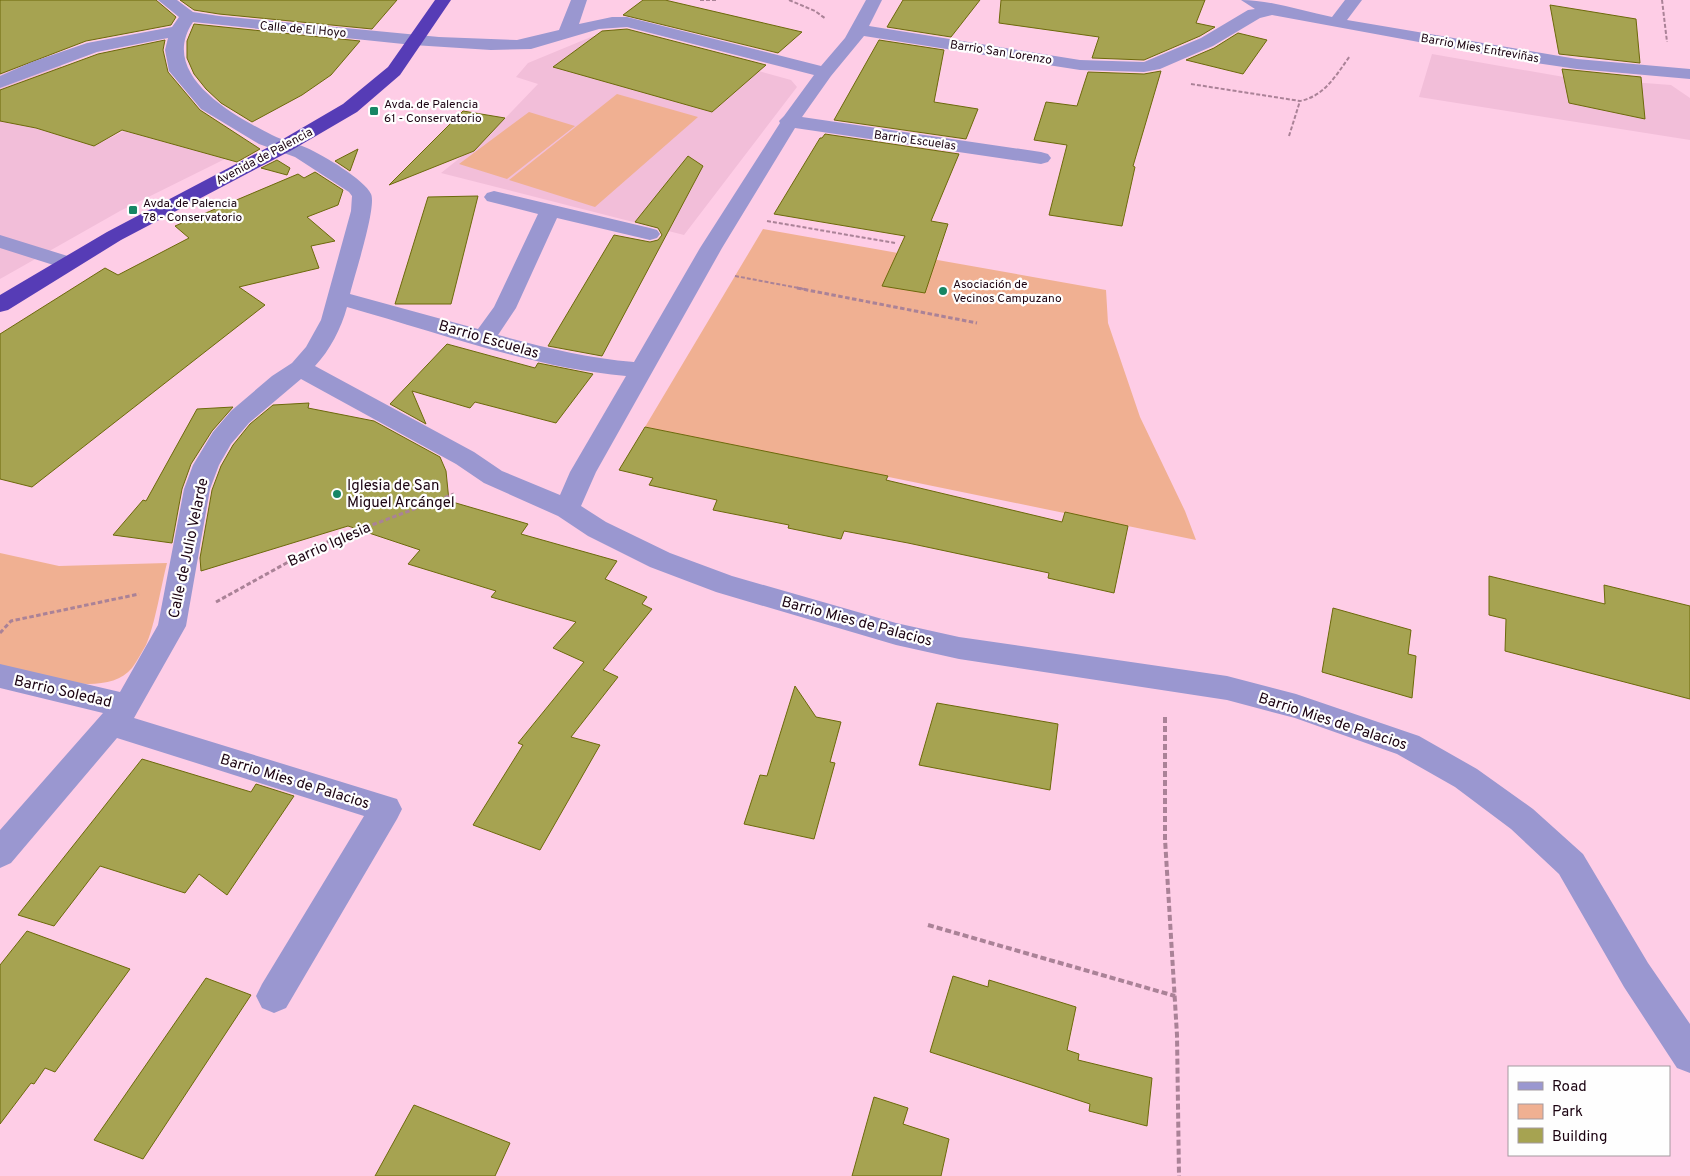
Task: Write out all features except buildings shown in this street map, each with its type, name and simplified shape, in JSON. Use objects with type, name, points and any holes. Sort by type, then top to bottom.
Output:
[{"type":"highway","name":"Avenida de Palencia","points":[[0,305],[114,236],[284,146],[350,108],[394,71],[443,0]]},
{"type":"street","name":"Calle de El Hoyo","points":[[166,0],[188,16],[219,21],[417,40],[518,45],[541,42],[591,24],[610,21],[627,22],[825,72]]},
{"type":"street","points":[[567,33],[579,0]]},
{"type":"street","points":[[300,368],[465,458],[493,477],[568,509],[583,472],[731,215],[788,121],[856,35],[874,0]]},
{"type":"street","name":"Barrio Mies Entreviñas","points":[[1249,0],[1272,10],[1371,30],[1577,64],[1690,74]]},
{"type":"street","points":[[1336,24],[1354,0]]},
{"type":"street","name":"Barrio San Lorenzo","points":[[856,35],[1080,65],[1144,67],[1154,65],[1207,42],[1254,14],[1272,10]]},
{"type":"street","points":[[188,16],[178,31],[174,50],[178,71],[208,105],[266,140],[284,146]]},
{"type":"street","points":[[0,83],[38,66],[93,47],[178,31]]},
{"type":"street","name":"Barrio Escuelas","points":[[788,121],[1041,158]]},
{"type":"street","name":"Calle de Julio Velarde","points":[[119,715],[172,626],[178,584],[197,489],[206,465],[222,438],[240,417],[280,382],[300,368],[316,351],[326,335],[362,211],[361,193],[302,153],[284,146]]},
{"type":"street","points":[[494,196],[650,234]]},
{"type":"street","points":[[484,338],[505,308],[550,210]]},
{"type":"street","points":[[0,241],[66,264]]},
{"type":"street","name":"Barrio Escuelas","points":[[337,297],[571,361],[621,369],[643,370]]},
{"type":"street","name":"Barrio Mies de Palacios","points":[[568,509],[597,528],[660,560],[726,586],[896,634],[959,648],[1227,688],[1296,706],[1408,745],[1466,778],[1522,819],[1571,864],[1636,975],[1690,1055]]},
{"type":"street","name":"Barrio Soledad","points":[[0,676],[119,715]]},
{"type":"street","points":[[0,852],[119,715]]},
{"type":"street","name":"Barrio Mies de Palacios","points":[[119,715],[386,809],[274,996]]},
{"type":"path","points":[[700,0],[718,0]]},
{"type":"path","points":[[790,0],[815,11],[856,35]]},
{"type":"path","points":[[1662,0],[1670,71]]},
{"type":"path","points":[[1144,67],[1171,81],[1300,101],[1311,100],[1321,94],[1371,30]]},
{"type":"path","points":[[1289,136],[1300,101]]},
{"type":"path","points":[[731,215],[895,243]]},
{"type":"path","points":[[699,269],[977,323]]},
{"type":"path","name":"Barrio Iglesia","points":[[172,626],[319,545],[424,506],[493,477]]},
{"type":"path","points":[[0,633],[11,621],[95,604],[178,584]]},
{"type":"path","points":[[1163,679],[1165,839],[1175,996],[1180,1137],[1178,1176]]},
{"type":"path","points":[[928,925],[1175,996]]},
{"type":"shaded area","points":[[603,34],[657,43],[791,80],[797,87],[684,235],[441,173],[490,134],[538,84],[516,77],[528,63],[591,37]]},
{"type":"shaded area","points":[[1432,54],[1564,77],[1671,85],[1690,98],[1690,140],[1419,97]]},
{"type":"shaded area","points":[[48,55],[62,63],[54,99],[36,128],[94,146],[124,131],[225,159],[120,211],[0,279],[0,67]]},
{"type":"green space","points":[[617,94],[698,117],[595,207],[509,180]]},
{"type":"green space","points":[[529,112],[575,126],[507,179],[459,164]]},
{"type":"green space","points":[[763,229],[1106,290],[1108,323],[1140,417],[1185,511],[1196,540],[645,427]]},
{"type":"green space","points":[[0,553],[59,566],[167,563],[149,637],[132,668],[120,677],[105,682],[88,684],[50,680],[0,668]]},
{"type":"place","name":"Avda. de Palencia 61 - Conservatorio","points":[[374,111]]},
{"type":"place","name":"Avda. de Palencia 78 - Conservatorio","points":[[133,210]]},
{"type":"place","name":"Asociación de Vecinos Campuzano","points":[[943,291]]},
{"type":"place","name":"Iglesia de San Miguel Arcángel","points":[[337,494]]}]
